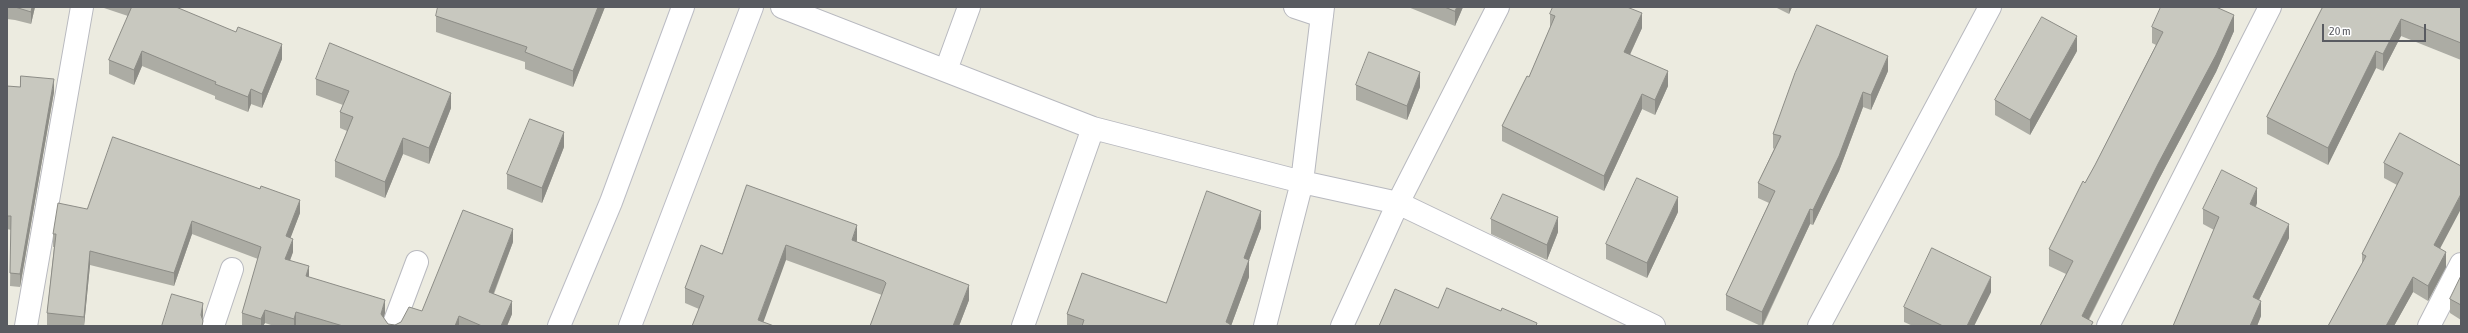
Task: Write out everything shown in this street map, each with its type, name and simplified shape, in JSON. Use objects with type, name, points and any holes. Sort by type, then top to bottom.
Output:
[{"type":"street","points":[[26,326],[82,7]]},
{"type":"street","points":[[560,326],[611,202],[683,7]]},
{"type":"street","points":[[630,326],[752,7]]},
{"type":"street","points":[[782,7],[1093,128],[1302,182],[1398,203],[1654,326]]},
{"type":"street","points":[[946,70],[969,7]]},
{"type":"street","points":[[1266,326],[1302,182],[1322,12],[1295,7]]},
{"type":"street","points":[[1342,326],[1398,203],[1498,7]]},
{"type":"street","points":[[1819,326],[1990,7]]},
{"type":"street","points":[[2108,326],[2270,7]]},
{"type":"street","points":[[1023,326],[1093,128]]},
{"type":"street","points":[[393,326],[417,262]]},
{"type":"street","points":[[2429,326],[2461,264]]},
{"type":"street","points":[[213,326],[232,268]]},
{"type":"building","points":[[15,7],[32,7],[31,12]]},
{"type":"building","points":[[132,7],[176,7],[236,32],[238,27],[282,44],[262,94],[251,89],[248,97],[215,84],[216,82],[142,51],[134,70],[109,60]]},
{"type":"building","points":[[438,7],[598,7],[573,71],[525,52],[527,47],[436,16]]},
{"type":"building","points":[[1445,7],[1457,7],[1455,11]]},
{"type":"building","points":[[1553,7],[1627,7],[1642,13],[1624,52],[1668,71],[1655,100],[1642,94],[1604,176],[1502,126],[1527,76],[1529,77],[1555,16],[1550,14]]},
{"type":"building","points":[[2161,7],[2216,7],[2234,15],[2216,55],[2158,164],[2082,316],[2093,322],[2091,326],[2040,326],[2073,261],[2049,249],[2083,181],[2085,183],[2095,165],[2163,32],[2152,27]]},
{"type":"building","points":[[2323,7],[2461,7],[2461,43],[2401,19],[2383,54],[2376,51],[2328,148],[2267,117]]},
{"type":"building","points":[[2042,17],[2077,36],[2030,120],[1995,100]]},
{"type":"building","points":[[1817,25],[1888,56],[1871,95],[1863,92],[1839,156],[1813,210],[1810,209],[1762,312],[1726,295],[1775,191],[1758,183],[1781,136],[1773,134],[1795,73]]},
{"type":"building","points":[[330,43],[451,93],[429,148],[403,138],[385,182],[335,161],[353,117],[340,112],[349,91],[316,79]]},
{"type":"building","points":[[1369,52],[1420,72],[1407,106],[1356,85]]},
{"type":"building","points":[[21,76],[54,79],[20,274],[10,273],[11,216],[7,216],[7,86],[20,87]]},
{"type":"building","points":[[530,119],[564,132],[542,188],[507,174]]},
{"type":"building","points":[[2400,133],[2461,166],[2461,194],[2434,245],[2446,252],[2428,286],[2413,277],[2386,326],[2328,326],[2366,256],[2362,254],[2403,173],[2384,163]]},
{"type":"building","points":[[113,137],[260,189],[261,186],[300,200],[286,236],[293,239],[285,259],[309,266],[306,276],[385,300],[381,314],[388,324],[395,325],[401,322],[409,307],[422,311],[463,210],[513,229],[489,292],[512,301],[501,326],[482,326],[459,316],[455,326],[343,326],[296,312],[294,319],[265,310],[261,319],[242,313],[261,247],[192,221],[174,273],[90,251],[84,317],[47,313],[56,234],[53,234],[58,203],[87,209]]},
{"type":"building","points":[[2222,170],[2257,188],[2250,204],[2289,224],[2253,297],[2261,301],[2250,326],[2173,326],[2219,217],[2203,209]]},
{"type":"building","points":[[1637,178],[1678,197],[1647,263],[1606,244]]},
{"type":"building","points":[[747,185],[857,225],[852,240],[969,285],[953,326],[870,326],[886,283],[884,281],[786,245],[758,320],[774,326],[692,326],[704,296],[685,288],[701,245],[722,254]]},
{"type":"building","points":[[1207,191],[1261,211],[1244,258],[1249,260],[1226,322],[1230,324],[1230,326],[1082,326],[1084,320],[1067,314],[1082,273],[1166,303]]},
{"type":"building","points":[[1503,194],[1558,217],[1547,245],[1491,219]]},
{"type":"building","points":[[1932,248],[1991,277],[1967,326],[1943,326],[1904,307]]},
{"type":"building","points":[[2461,276],[2461,305],[2450,299]]},
{"type":"building","points":[[1447,288],[1501,311],[1502,308],[1537,323],[1536,326],[1379,326],[1395,289],[1438,308]]},
{"type":"building","points":[[172,294],[203,303],[201,315],[203,321],[202,326],[162,326]]}]
